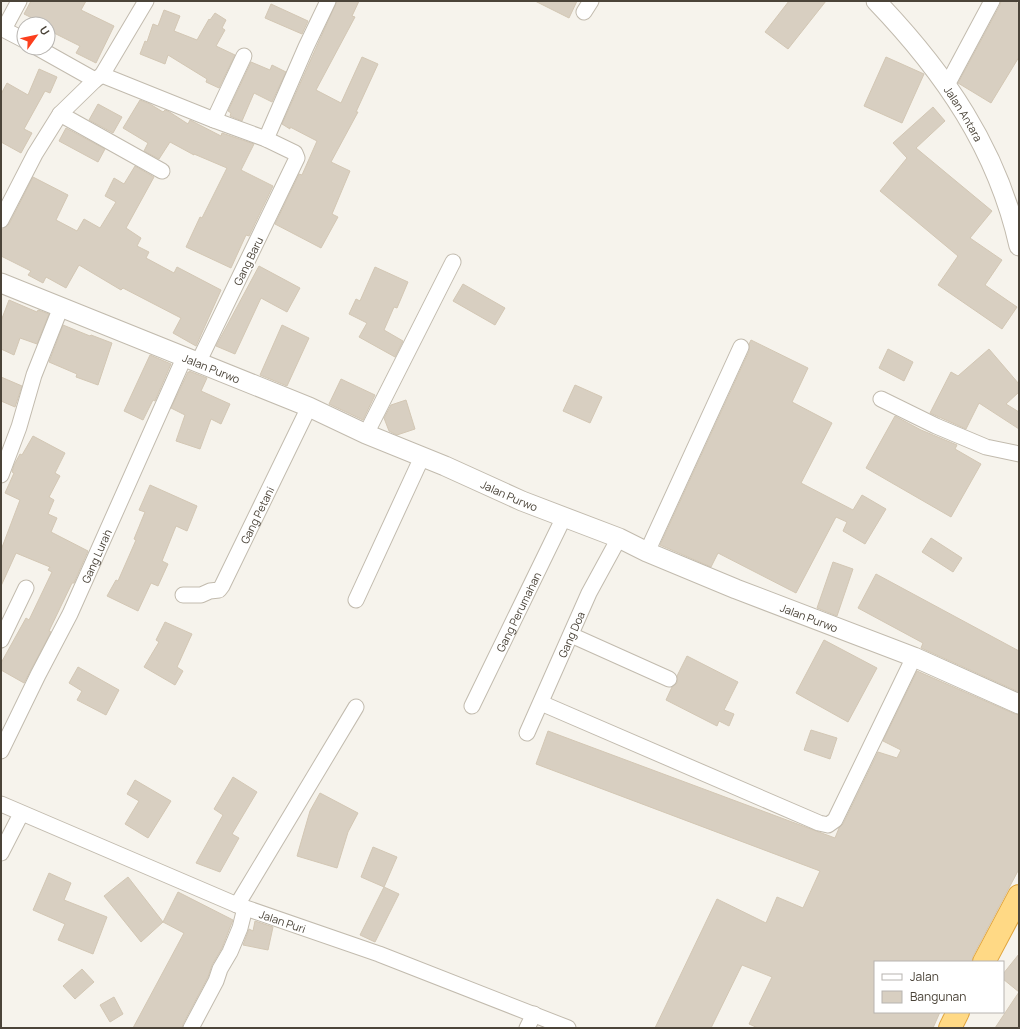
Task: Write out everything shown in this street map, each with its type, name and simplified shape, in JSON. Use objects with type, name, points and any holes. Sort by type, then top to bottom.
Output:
[{"type":"highway","points":[[985,961],[1019,896]]},
{"type":"highway","points":[[950,1028],[958,1013]]},
{"type":"street","points":[[16,35],[3,28],[18,1]]},
{"type":"street","points":[[1,220],[34,154],[60,114],[98,77],[146,1]]},
{"type":"street","points":[[55,56],[98,77],[266,139],[306,47],[328,1]]},
{"type":"street","name":"Jalan Antara","points":[[876,1],[924,55],[947,84],[961,106],[987,152],[999,179],[1016,230],[1019,246]]},
{"type":"street","points":[[947,84],[992,1]]},
{"type":"street","points":[[214,120],[244,56]]},
{"type":"street","points":[[60,114],[162,171]]},
{"type":"street","name":"Gang Baru","points":[[191,360],[298,158],[295,153],[266,139]]},
{"type":"street","points":[[366,434],[453,262]]},
{"type":"street","name":"Jalan Purwo","points":[[1,283],[309,407],[366,434],[445,466],[522,501],[619,538],[647,552],[736,589],[914,657],[1019,704]]},
{"type":"street","points":[[1,475],[16,435],[34,375],[61,307]]},
{"type":"street","points":[[647,552],[741,347]]},
{"type":"street","name":"Gang Lurah","points":[[1,751],[70,614],[191,360]]},
{"type":"street","points":[[881,399],[936,426],[986,447],[1019,454]]},
{"type":"street","name":"Gang Petani","points":[[183,595],[201,595],[210,591],[219,590],[222,586],[309,407]]},
{"type":"street","points":[[356,600],[422,457]]},
{"type":"street","name":"Gang Perumahan","points":[[472,706],[564,517]]},
{"type":"street","name":"Gang Doa","points":[[527,733],[589,593],[619,538]]},
{"type":"street","points":[[1,640],[26,588]]},
{"type":"street","points":[[571,635],[669,679]]},
{"type":"street","points":[[541,703],[819,823],[828,825],[835,820],[914,657]]},
{"type":"street","points":[[191,1028],[216,981],[220,969],[230,952],[240,928],[241,906],[356,708]]},
{"type":"street","name":"Jalan Puri","points":[[1,804],[21,814],[241,906],[379,954],[568,1028]]},
{"type":"street","points":[[1,853],[21,814]]},
{"type":"street","points":[[527,1028],[534,1014]]},
{"type":"building","points":[[31,1],[86,1],[81,10],[114,26],[96,63],[76,53],[80,46],[56,34],[56,16],[28,16],[24,14]]},
{"type":"building","points":[[337,1],[359,1],[352,16],[355,17],[316,90],[341,103],[362,57],[378,64],[356,112],[358,112],[331,162],[350,171],[332,214],[338,217],[321,248],[275,224],[299,174],[302,175],[317,141],[282,124]]},
{"type":"building","points":[[535,1],[577,1],[569,18]]},
{"type":"building","points":[[789,1],[826,1],[788,49],[765,32]]},
{"type":"building","points":[[1001,1],[1014,1],[1019,4],[1019,57],[991,103],[958,83]]},
{"type":"building","points":[[271,4],[308,21],[302,34],[265,18]]},
{"type":"building","points":[[164,10],[180,16],[174,31],[197,40],[209,19],[210,20],[215,13],[226,20],[222,28],[225,30],[216,46],[235,55],[219,88],[206,82],[207,79],[168,55],[165,64],[140,54],[145,41],[147,42],[153,24],[158,26]]},
{"type":"building","points":[[886,57],[924,74],[902,123],[864,106]]},
{"type":"building","points":[[251,62],[270,70],[272,65],[286,72],[272,102],[254,93],[242,121],[230,116],[231,113],[228,111]]},
{"type":"building","points":[[39,69],[57,77],[50,93],[45,91],[24,129],[32,133],[21,153],[1,142],[1,94],[7,83],[28,95]]},
{"type":"building","points":[[140,100],[163,112],[165,110],[168,111],[188,124],[190,120],[221,136],[222,133],[254,144],[241,170],[273,186],[249,236],[246,235],[231,268],[186,247],[200,217],[202,218],[227,168],[194,155],[170,142],[159,159],[144,151],[148,143],[123,128]]},
{"type":"building","points":[[98,104],[122,117],[113,133],[89,120]]},
{"type":"building","points":[[933,107],[945,121],[916,148],[992,211],[970,238],[1002,260],[985,285],[1017,307],[1002,329],[938,285],[958,256],[880,191],[907,158],[893,143]]},
{"type":"building","points":[[66,128],[105,149],[98,162],[59,141]]},
{"type":"building","points":[[135,166],[154,177],[126,228],[141,238],[137,246],[149,252],[146,258],[174,273],[177,267],[221,290],[196,346],[173,333],[181,318],[123,288],[121,290],[79,265],[66,288],[46,277],[43,283],[28,275],[31,271],[1,256],[1,230],[9,224],[33,177],[68,195],[56,220],[77,231],[84,219],[100,228],[116,202],[105,196],[114,178],[124,184]]},
{"type":"building","points":[[259,266],[300,288],[287,312],[261,298],[235,354],[216,346]]},
{"type":"building","points":[[375,267],[408,282],[397,308],[394,307],[384,330],[403,341],[395,357],[359,337],[367,323],[349,314],[356,299],[360,301]]},
{"type":"building","points":[[463,284],[505,308],[495,325],[453,301]]},
{"type":"building","points":[[9,300],[37,312],[38,310],[49,314],[37,344],[20,338],[14,355],[1,349],[1,321]]},
{"type":"building","points":[[63,325],[112,343],[98,385],[76,377],[77,374],[49,362]]},
{"type":"building","points":[[282,325],[309,338],[287,386],[260,375]]},
{"type":"building","points":[[751,340],[808,368],[792,402],[832,423],[801,483],[853,510],[862,495],[886,509],[865,544],[843,531],[847,522],[836,517],[796,593],[718,553],[711,567],[660,545],[749,351],[749,344]]},
{"type":"building","points":[[888,349],[913,362],[904,381],[879,368]]},
{"type":"building","points":[[989,349],[1019,384],[1019,392],[1006,404],[1019,412],[1019,429],[979,403],[966,429],[930,413],[951,372],[958,376]]},
{"type":"building","points":[[150,355],[171,364],[155,401],[153,400],[143,420],[124,411]]},
{"type":"building","points":[[189,371],[207,378],[201,391],[230,404],[221,424],[211,419],[200,449],[176,441],[185,415],[171,408]]},
{"type":"building","points":[[1,377],[22,386],[15,407],[1,401]]},
{"type":"building","points":[[341,379],[375,395],[363,420],[329,404]]},
{"type":"building","points":[[575,385],[602,397],[590,423],[563,411]]},
{"type":"building","points":[[406,400],[415,429],[397,435],[389,431],[384,418],[391,405]]},
{"type":"building","points":[[895,416],[921,430],[957,445],[955,449],[981,464],[951,517],[866,468]]},
{"type":"building","points":[[33,436],[65,453],[55,473],[60,476],[49,497],[54,500],[48,514],[57,518],[51,532],[88,551],[74,583],[72,583],[49,631],[51,632],[24,683],[1,670],[1,663],[26,618],[29,620],[52,572],[48,570],[50,567],[16,553],[1,586],[1,550],[20,500],[5,493],[14,473],[12,472],[14,465],[20,454],[22,455]]},
{"type":"building","points":[[150,485],[197,506],[187,531],[176,526],[162,561],[168,564],[158,586],[151,583],[138,611],[107,596],[116,580],[118,581],[136,540],[134,539],[145,512],[139,510]]},
{"type":"building","points":[[931,538],[962,558],[953,572],[922,552]]},
{"type":"building","points":[[833,562],[853,569],[837,616],[817,608]]},
{"type":"building","points":[[876,574],[1019,651],[1019,692],[921,648],[923,643],[858,608]]},
{"type":"building","points":[[165,622],[192,634],[177,667],[183,671],[175,685],[144,667],[159,642],[156,640]]},
{"type":"building","points":[[824,640],[877,668],[848,722],[796,693]]},
{"type":"building","points":[[687,656],[738,682],[724,710],[734,714],[729,726],[719,721],[717,726],[666,700],[672,687],[677,683],[677,676]]},
{"type":"building","points":[[78,667],[119,690],[106,715],[77,700],[82,691],[69,683]]},
{"type":"building","points":[[917,671],[1019,715],[1019,869],[973,956],[972,961],[874,961],[874,1013],[940,1013],[933,1028],[758,1028],[749,1024],[772,977],[742,965],[711,1028],[655,1028],[717,899],[766,923],[777,897],[803,908],[820,871],[536,764],[548,731],[835,838],[878,752],[897,758],[901,750],[883,741]]},
{"type":"building","points":[[811,730],[837,738],[830,759],[804,750]]},
{"type":"building","points":[[233,777],[257,792],[232,834],[239,838],[220,872],[196,863],[223,815],[214,809]]},
{"type":"building","points":[[135,780],[171,801],[148,838],[125,824],[139,801],[127,794]]},
{"type":"building","points":[[320,793],[358,813],[348,832],[337,868],[297,856],[310,811]]},
{"type":"building","points":[[373,847],[397,857],[384,887],[361,877]]},
{"type":"building","points":[[49,873],[71,883],[64,900],[107,917],[93,954],[58,940],[65,924],[33,910]]},
{"type":"building","points":[[128,877],[163,922],[141,942],[104,896]]},
{"type":"building","points":[[384,887],[399,894],[375,942],[360,935]]},
{"type":"building","points":[[178,892],[233,920],[222,948],[212,965],[208,977],[182,1028],[133,1028],[184,933],[163,922]]},
{"type":"building","points":[[255,921],[273,927],[268,950],[243,945],[249,929],[253,931]]},
{"type":"building","points":[[1019,954],[1019,992],[1004,980],[1004,973]]},
{"type":"building","points":[[82,969],[94,982],[75,999],[63,986]]},
{"type":"building","points":[[1019,992],[1019,1028],[995,1028]]},
{"type":"building","points":[[114,997],[123,1014],[110,1022],[100,1005]]}]
